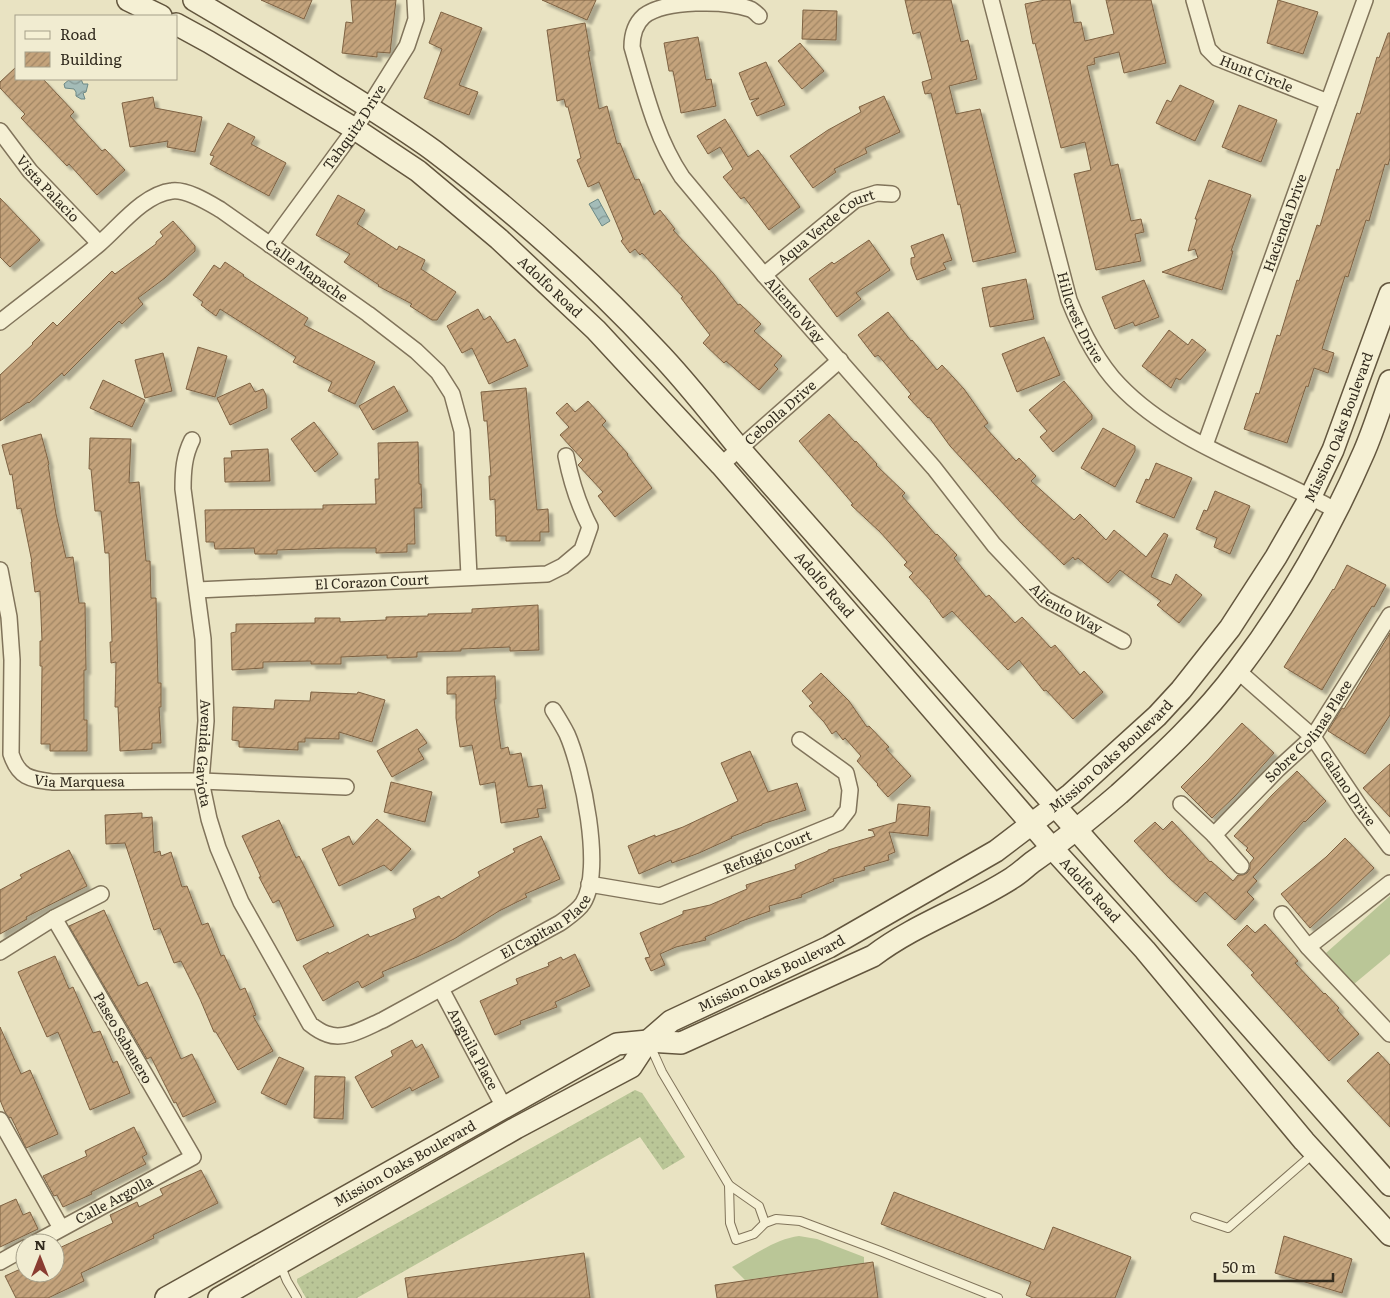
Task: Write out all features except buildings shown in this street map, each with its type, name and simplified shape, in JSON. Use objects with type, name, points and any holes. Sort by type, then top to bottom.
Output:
[{"type":"main road","points":[[128,0],[158,15]]},
{"type":"main road","name":"Adolfo Road","points":[[194,0],[369,107],[441,157],[510,212],[570,265],[656,349],[739,448],[1390,1184]]},
{"type":"main road","name":"Adolfo Road","points":[[178,25],[355,129],[418,172],[500,239],[596,330],[721,465],[1053,849],[1145,950],[1314,1152],[1390,1235]]},
{"type":"main road","name":"Mission Oaks Boulevard","points":[[219,1298],[516,1128],[631,1067],[648,1041],[671,1021],[829,947],[996,851],[1071,794],[1157,716],[1181,690],[1230,628],[1276,557],[1311,496],[1332,450],[1390,294]]},
{"type":"main road","name":"Mission Oaks Boulevard","points":[[166,1298],[617,1044],[648,1041],[681,1043],[873,956],[893,940],[1013,878],[1053,849],[1160,757],[1202,713],[1238,671],[1305,568],[1364,452],[1390,381]]},
{"type":"main road","points":[[280,1264],[281,1250],[288,1242],[508,1119],[523,1106],[529,1093]]},
{"type":"street","name":"Tahquitz Drive","points":[[270,245],[355,129],[407,46],[416,19],[415,0]]},
{"type":"street","name":"Hillcrest Drive","points":[[991,0],[1069,300],[1090,346],[1117,384],[1149,412],[1204,446],[1311,496],[1335,510]]},
{"type":"street","name":"Hunt Circle","points":[[1194,0],[1208,49],[1217,58],[1328,102]]},
{"type":"street","name":"Hacienda Drive","points":[[1204,446],[1365,0]]},
{"type":"street","name":"Aliento Way","points":[[759,16],[751,9],[730,3],[672,3],[654,9],[644,16],[637,25],[632,36],[632,47],[653,120],[674,165],[682,178],[764,275],[934,468],[994,545],[1045,599],[1123,641]]},
{"type":"street","name":"Vista Palacio","points":[[0,131],[30,171],[99,244]]},
{"type":"street","name":"Calle Mapache","points":[[0,322],[99,244],[139,207],[156,196],[173,190],[191,194],[221,210],[368,314],[416,351],[438,372],[452,394],[462,431],[470,576]]},
{"type":"street","name":"Aqua Verde Court","points":[[764,275],[855,200],[877,193],[892,194]]},
{"type":"street","name":"Cebolla Drive","points":[[721,465],[840,360]]},
{"type":"street","name":"Avenida Gaviota","points":[[192,440],[186,453],[183,469],[183,489],[203,639],[206,721],[201,780],[209,819],[218,848],[242,902],[310,1024],[328,1035]]},
{"type":"street","name":"El Corazon Court","points":[[196,590],[470,576],[547,574],[563,566],[582,550],[590,526],[582,511],[572,483],[566,456]]},
{"type":"street","name":"Via Marquesa","points":[[0,570],[9,616],[12,660],[11,754],[21,774],[33,780],[53,782],[201,780],[346,787]]},
{"type":"street","name":"Sobre Colinas Place","points":[[1214,835],[1278,769],[1313,737],[1390,615]]},
{"type":"street","name":"Galano Drive","points":[[1238,671],[1313,737],[1362,810],[1390,847]]},
{"type":"street","name":"El Capitan Place","points":[[328,1035],[344,1035],[356,1032],[383,1020],[560,923],[574,913],[584,902],[592,862],[586,801],[567,734],[554,710]]},
{"type":"street","name":"Refugio Court","points":[[589,884],[660,896],[838,823],[848,810],[850,790],[846,773],[800,740]]},
{"type":"street","points":[[1180,804],[1214,835],[1241,866]]},
{"type":"street","points":[[1308,947],[1390,883]]},
{"type":"street","points":[[0,952],[54,918],[101,894]]},
{"type":"street","points":[[1282,914],[1308,947],[1390,1034]]},
{"type":"street","name":"Paseo Sabanero","points":[[54,918],[193,1158]]},
{"type":"street","name":"Anguila Place","points":[[441,989],[504,1107]]},
{"type":"street","points":[[0,1120],[61,1228]]},
{"type":"street","name":"Calle Argolla","points":[[52,1233],[193,1158]]},
{"type":"street","points":[[0,1262],[15,1254]]},
{"type":"lane","points":[[648,1041],[662,1072],[729,1185],[759,1206],[765,1224]]},
{"type":"lane","points":[[1195,1217],[1228,1228],[1314,1152]]},
{"type":"lane","points":[[729,1185],[730,1223],[736,1240],[754,1234],[765,1224],[776,1219],[800,1221],[880,1250],[998,1298]]},
{"type":"lane","points":[[280,1264],[287,1282],[297,1298]]},
{"type":"green space","points":[[1390,896],[1390,954],[1354,984],[1326,953]]},
{"type":"green space","points":[[635,1090],[642,1093],[685,1157],[663,1170],[640,1137],[357,1298],[306,1298],[297,1279]]},
{"type":"green space","points":[[799,1236],[817,1239],[864,1257],[864,1264],[745,1280],[732,1267],[773,1244]]},
{"type":"water","points":[[69,80],[81,80],[83,84],[88,84],[86,92],[83,93],[85,99],[76,96],[74,89],[65,88],[64,84]]},
{"type":"water","points":[[598,199],[610,221],[602,226],[589,204]]}]
